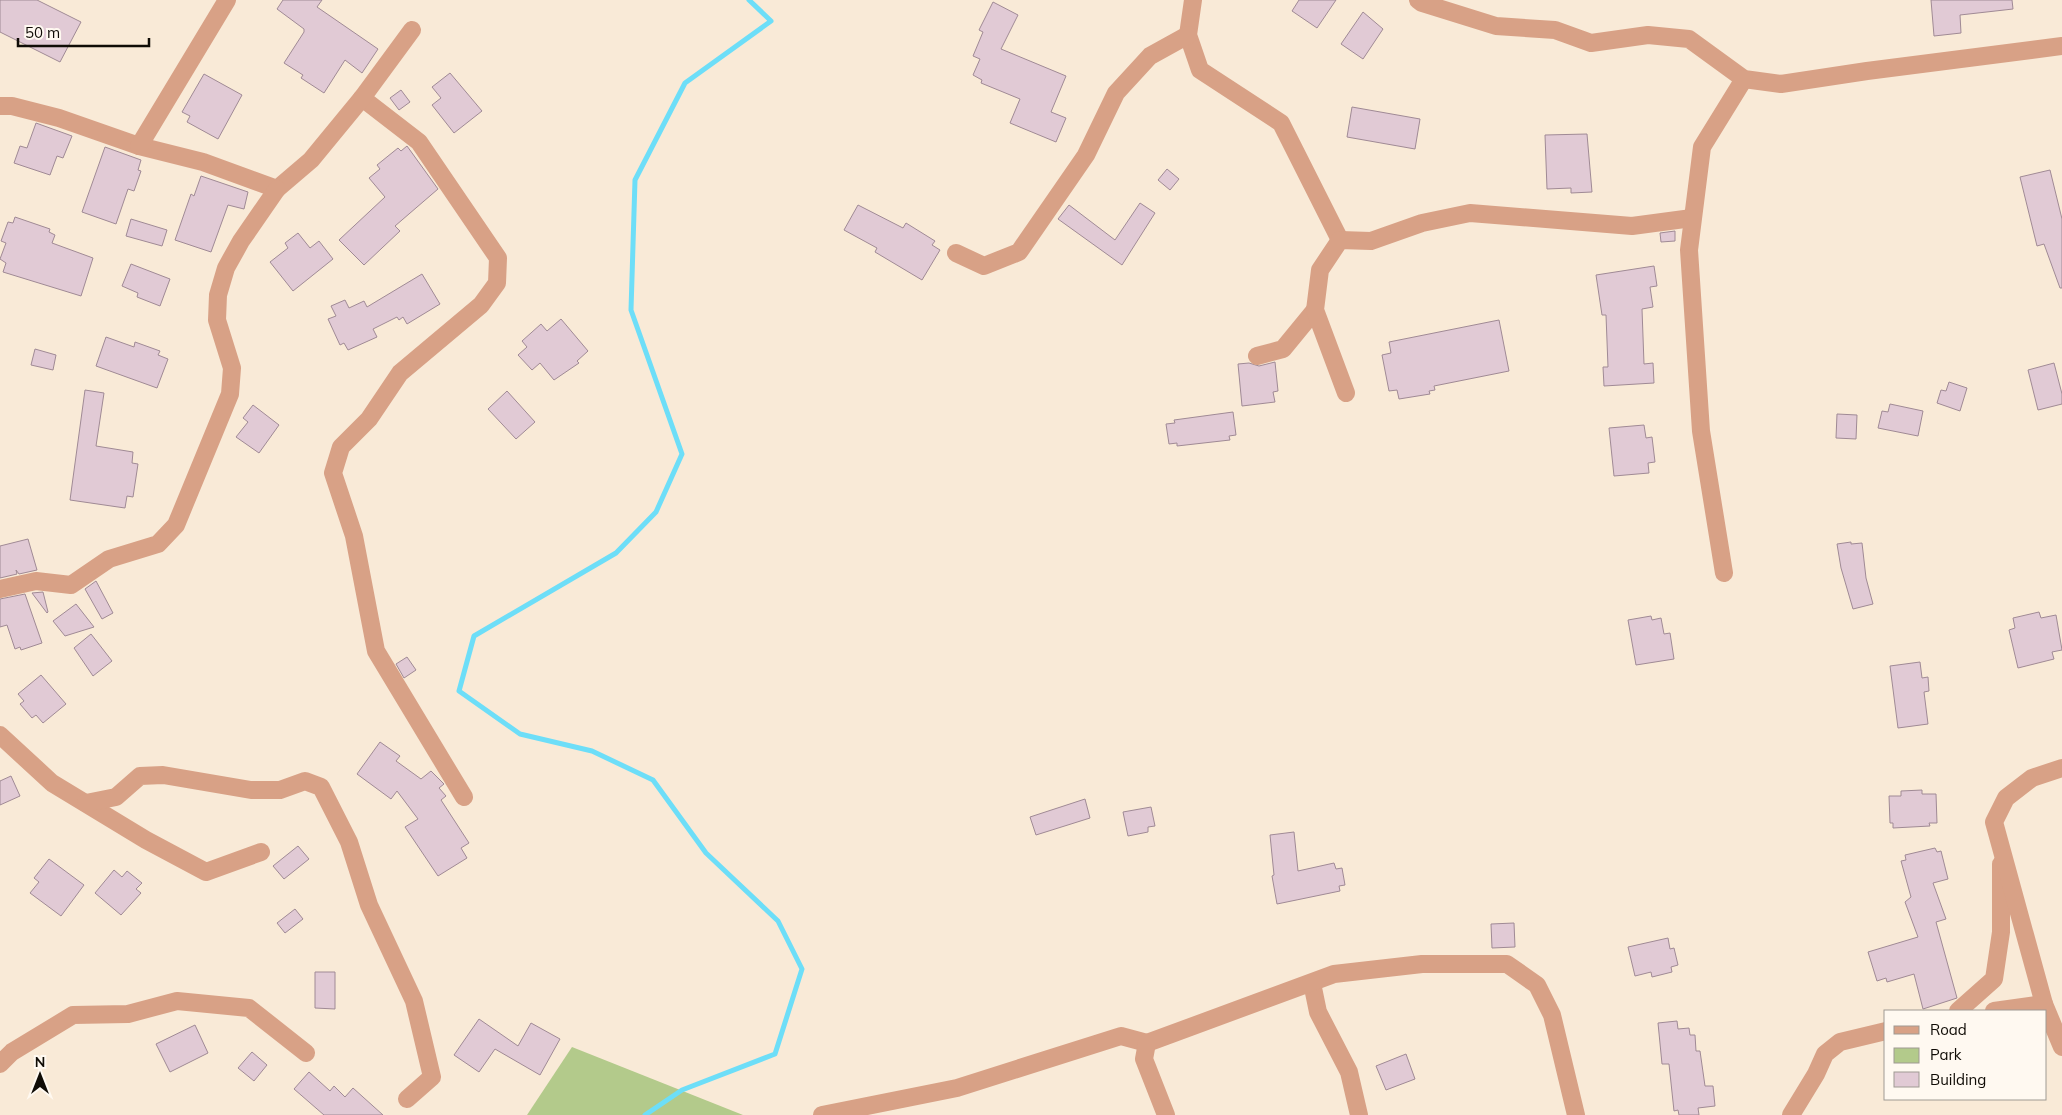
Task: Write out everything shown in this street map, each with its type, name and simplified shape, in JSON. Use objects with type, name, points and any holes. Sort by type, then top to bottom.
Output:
[{"type":"street","points":[[139,146],[227,0]]},
{"type":"street","points":[[1193,0],[1188,35],[1200,70],[1281,123],[1340,240]]},
{"type":"street","points":[[1418,0],[1422,4],[1496,26],[1555,30],[1591,43],[1648,34],[1689,39],[1744,79],[1781,84],[1867,70],[2062,46]]},
{"type":"street","points":[[0,589],[36,581],[71,585],[109,559],[158,544],[176,525],[230,394],[232,368],[217,320],[218,294],[226,268],[241,241],[277,190],[311,160],[362,98],[412,30]]},
{"type":"street","points":[[956,253],[984,266],[1019,252],[1086,155],[1116,93],[1150,56],[1188,35]]},
{"type":"street","points":[[1724,573],[1701,431],[1689,250],[1702,147],[1744,79]]},
{"type":"street","points":[[362,98],[419,142],[498,258],[497,283],[481,305],[400,373],[369,419],[341,447],[333,473],[354,536],[376,651],[464,797]]},
{"type":"street","points":[[0,106],[12,106],[60,118],[139,146],[203,162],[277,190]]},
{"type":"street","points":[[1340,240],[1371,241],[1422,223],[1470,213],[1632,226],[1692,218]]},
{"type":"street","points":[[1340,240],[1320,270],[1316,310],[1346,394]]},
{"type":"street","points":[[1256,356],[1283,349],[1316,310]]},
{"type":"street","points":[[0,735],[52,784],[146,840],[206,872],[261,852]]},
{"type":"street","points":[[2047,1010],[1994,822],[2006,798],[2032,778],[2062,768]]},
{"type":"street","points":[[86,803],[116,797],[140,776],[163,775],[251,790],[280,790],[305,781],[321,787],[349,842],[369,905],[414,1001],[432,1077],[408,1099]]},
{"type":"street","points":[[1959,1010],[1994,979],[2001,932],[2001,851]]},
{"type":"street","points":[[822,1115],[893,1099],[957,1088],[1121,1036],[1147,1043],[1334,974],[1422,964],[1508,964],[1537,985],[1552,1015],[1576,1115]]},
{"type":"street","points":[[1312,982],[1318,1012],[1349,1072],[1359,1115]]},
{"type":"street","points":[[0,1064],[12,1052],[73,1015],[128,1014],[177,1001],[249,1008],[306,1053]]},
{"type":"street","points":[[2001,1010],[2044,1004]]},
{"type":"street","points":[[2047,1011],[2062,1047]]},
{"type":"street","points":[[1791,1115],[1816,1074],[1825,1054],[1840,1042],[1884,1031]]},
{"type":"street","points":[[1147,1043],[1144,1059],[1166,1115]]},
{"type":"green space","points":[[572,1047],[743,1115],[527,1115]]},
{"type":"building","points":[[0,0],[37,0],[81,22],[60,62],[0,32]]},
{"type":"building","points":[[283,0],[322,0],[317,7],[378,49],[362,73],[345,60],[324,93],[301,78],[303,75],[284,63],[304,32],[304,29],[277,9]]},
{"type":"building","points":[[1299,0],[1336,0],[1317,28],[1292,11]]},
{"type":"building","points":[[1931,0],[2012,0],[2013,9],[1960,15],[1961,33],[1934,36]]},
{"type":"building","points":[[993,2],[1018,15],[1001,49],[1066,76],[1051,112],[1066,118],[1056,142],[1010,123],[1020,99],[981,83],[982,80],[973,75],[980,59],[973,56],[983,32],[979,30]]},
{"type":"building","points":[[1363,12],[1383,29],[1363,59],[1341,44]]},
{"type":"building","points":[[450,73],[482,111],[454,133],[432,105],[441,98],[432,87]]},
{"type":"building","points":[[204,74],[242,95],[218,139],[187,122],[190,116],[182,112]]},
{"type":"building","points":[[401,90],[410,102],[399,110],[390,98]]},
{"type":"building","points":[[1352,107],[1420,119],[1415,149],[1347,137]]},
{"type":"building","points":[[36,123],[72,136],[63,158],[57,156],[50,175],[14,163],[20,146],[27,148]]},
{"type":"building","points":[[1587,134],[1592,192],[1571,193],[1571,188],[1547,189],[1545,135]]},
{"type":"building","points":[[407,146],[438,189],[395,226],[400,231],[364,265],[339,240],[385,197],[369,178],[380,169],[377,165],[398,148],[401,151]]},
{"type":"building","points":[[105,147],[141,160],[138,170],[141,171],[134,191],[128,189],[116,224],[82,212]]},
{"type":"building","points":[[1167,169],[1179,179],[1170,190],[1158,180]]},
{"type":"building","points":[[2050,170],[2062,219],[2062,288],[2060,288],[2044,244],[2037,246],[2020,177]]},
{"type":"building","points":[[201,176],[248,192],[244,209],[228,205],[211,252],[175,240],[191,194],[194,196]]},
{"type":"building","points":[[1140,203],[1155,213],[1122,265],[1058,219],[1069,205],[1115,240]]},
{"type":"building","points":[[858,205],[903,228],[906,223],[935,241],[932,245],[940,250],[922,280],[875,252],[877,248],[844,230]]},
{"type":"building","points":[[15,217],[50,229],[49,232],[55,235],[52,243],[93,258],[81,296],[3,272],[6,263],[0,259],[6,243],[1,241],[8,222],[13,223]]},
{"type":"building","points":[[131,219],[167,230],[162,246],[126,236]]},
{"type":"building","points":[[1675,231],[1675,241],[1661,242],[1660,233]]},
{"type":"building","points":[[298,233],[310,248],[319,241],[333,259],[293,291],[270,262],[288,248],[285,243]]},
{"type":"building","points":[[131,264],[170,279],[160,306],[137,297],[138,293],[122,286]]},
{"type":"building","points":[[1654,266],[1657,286],[1650,287],[1653,307],[1642,309],[1644,364],[1653,363],[1654,383],[1604,386],[1603,367],[1608,367],[1606,315],[1602,315],[1596,275]]},
{"type":"building","points":[[422,274],[440,304],[407,324],[403,317],[399,320],[397,317],[373,329],[377,337],[348,350],[344,343],[340,345],[328,319],[336,316],[331,306],[345,300],[349,308],[364,301],[367,307]]},
{"type":"building","points":[[561,319],[588,351],[577,361],[579,363],[554,380],[540,363],[532,370],[518,355],[527,347],[522,341],[541,324],[547,331]]},
{"type":"building","points":[[1499,320],[1509,371],[1434,386],[1435,390],[1429,391],[1430,394],[1399,399],[1397,390],[1389,391],[1382,355],[1391,353],[1389,342]]},
{"type":"building","points":[[106,337],[134,347],[135,342],[160,351],[158,355],[168,359],[157,388],[96,366]]},
{"type":"building","points":[[35,349],[56,355],[53,370],[31,365]]},
{"type":"building","points":[[1275,362],[1278,391],[1273,392],[1275,402],[1242,406],[1238,364],[1249,363],[1259,366]]},
{"type":"building","points":[[2054,363],[2062,394],[2062,404],[2038,410],[2028,370]]},
{"type":"building","points":[[1949,382],[1967,388],[1960,411],[1937,403],[1941,390],[1946,391]]},
{"type":"building","points":[[85,390],[104,393],[96,446],[133,452],[132,463],[138,464],[133,497],[127,496],[125,508],[70,500]]},
{"type":"building","points":[[507,391],[535,422],[516,439],[488,409]]},
{"type":"building","points":[[1890,404],[1923,411],[1918,436],[1878,428],[1882,411],[1888,412]]},
{"type":"building","points":[[253,405],[279,425],[259,453],[236,437],[248,422],[243,418]]},
{"type":"building","points":[[1233,412],[1236,435],[1229,436],[1230,440],[1177,446],[1177,443],[1169,444],[1166,424],[1175,423],[1174,420]]},
{"type":"building","points":[[1837,414],[1857,415],[1856,439],[1836,438]]},
{"type":"building","points":[[1644,425],[1646,438],[1652,437],[1655,462],[1648,463],[1649,473],[1614,476],[1609,428]]},
{"type":"building","points":[[28,539],[37,570],[19,574],[16,570],[17,574],[0,578],[0,546]]},
{"type":"building","points":[[1851,542],[1851,544],[1862,543],[1866,578],[1873,604],[1853,609],[1841,568],[1837,544]]},
{"type":"building","points":[[96,581],[113,613],[102,619],[85,589]]},
{"type":"building","points":[[43,592],[48,612],[47,613],[32,593]]},
{"type":"building","points":[[25,594],[42,643],[21,650],[20,647],[15,649],[7,625],[0,627],[0,599]]},
{"type":"building","points":[[76,604],[94,627],[65,636],[53,621]]},
{"type":"building","points":[[2039,612],[2041,618],[2056,615],[2062,650],[2052,652],[2054,659],[2018,668],[2009,630],[2015,628],[2013,618]]},
{"type":"building","points":[[1651,616],[1652,620],[1661,618],[1664,634],[1670,633],[1674,659],[1636,665],[1628,620]]},
{"type":"building","points":[[91,634],[112,661],[93,676],[74,648]]},
{"type":"building","points":[[407,657],[416,670],[404,678],[396,664]]},
{"type":"building","points":[[1920,662],[1922,678],[1928,677],[1929,691],[1924,692],[1928,724],[1898,728],[1890,666]]},
{"type":"building","points":[[41,675],[66,704],[43,723],[36,715],[32,718],[20,704],[24,701],[18,694]]},
{"type":"building","points":[[380,742],[400,756],[396,761],[421,779],[431,771],[444,784],[439,788],[446,796],[441,800],[469,843],[461,848],[467,858],[438,876],[405,827],[418,819],[397,791],[391,799],[357,774]]},
{"type":"building","points":[[11,776],[20,796],[0,805],[0,781]]},
{"type":"building","points":[[1922,790],[1922,794],[1936,794],[1937,823],[1929,823],[1930,826],[1893,828],[1893,823],[1890,823],[1889,796],[1901,796],[1901,791]]},
{"type":"building","points":[[1085,799],[1090,818],[1036,835],[1030,817]]},
{"type":"building","points":[[1151,807],[1155,826],[1148,827],[1148,832],[1128,836],[1123,812]]},
{"type":"building","points":[[1294,832],[1298,871],[1334,863],[1336,869],[1342,868],[1345,885],[1339,886],[1340,891],[1277,904],[1272,876],[1274,875],[1270,835]]},
{"type":"building","points":[[298,846],[309,859],[284,879],[273,866]]},
{"type":"building","points":[[1935,848],[1937,852],[1941,851],[1948,879],[1933,883],[1946,919],[1936,922],[1957,998],[1923,1009],[1914,974],[1887,982],[1886,978],[1877,981],[1868,952],[1918,937],[1905,902],[1911,897],[1901,861],[1906,860],[1905,855]]},
{"type":"building","points":[[49,859],[84,885],[61,916],[30,893],[39,882],[34,878]]},
{"type":"building","points":[[114,870],[122,877],[127,871],[142,883],[136,889],[141,893],[121,915],[95,893]]},
{"type":"building","points":[[295,909],[303,919],[285,933],[277,923]]},
{"type":"building","points":[[1514,923],[1515,947],[1492,948],[1491,924]]},
{"type":"building","points":[[1668,938],[1670,949],[1674,948],[1678,965],[1671,967],[1672,972],[1652,977],[1651,972],[1635,976],[1628,947]]},
{"type":"building","points":[[315,972],[335,972],[335,1009],[315,1008]]},
{"type":"building","points":[[479,1019],[518,1046],[531,1023],[560,1039],[540,1075],[495,1049],[479,1072],[454,1055]]},
{"type":"building","points":[[1677,1021],[1678,1029],[1689,1028],[1690,1035],[1695,1035],[1696,1051],[1700,1051],[1705,1086],[1713,1086],[1715,1106],[1698,1108],[1699,1115],[1679,1115],[1678,1110],[1674,1111],[1669,1064],[1662,1064],[1658,1023]]},
{"type":"building","points":[[195,1025],[208,1053],[170,1072],[156,1044]]},
{"type":"building","points":[[252,1052],[267,1065],[254,1081],[238,1068]]},
{"type":"building","points":[[1406,1054],[1415,1079],[1386,1090],[1376,1066]]},
{"type":"building","points":[[309,1072],[330,1091],[334,1086],[345,1097],[353,1088],[383,1115],[324,1115],[294,1089]]},
{"type":"waterway","points":[[645,1115],[682,1090],[775,1054],[802,969],[778,921],[706,853],[653,780],[592,751],[520,734],[459,691],[474,636],[616,553],[656,512],[682,454],[631,310],[635,180],[685,83],[771,21],[749,0]]}]
